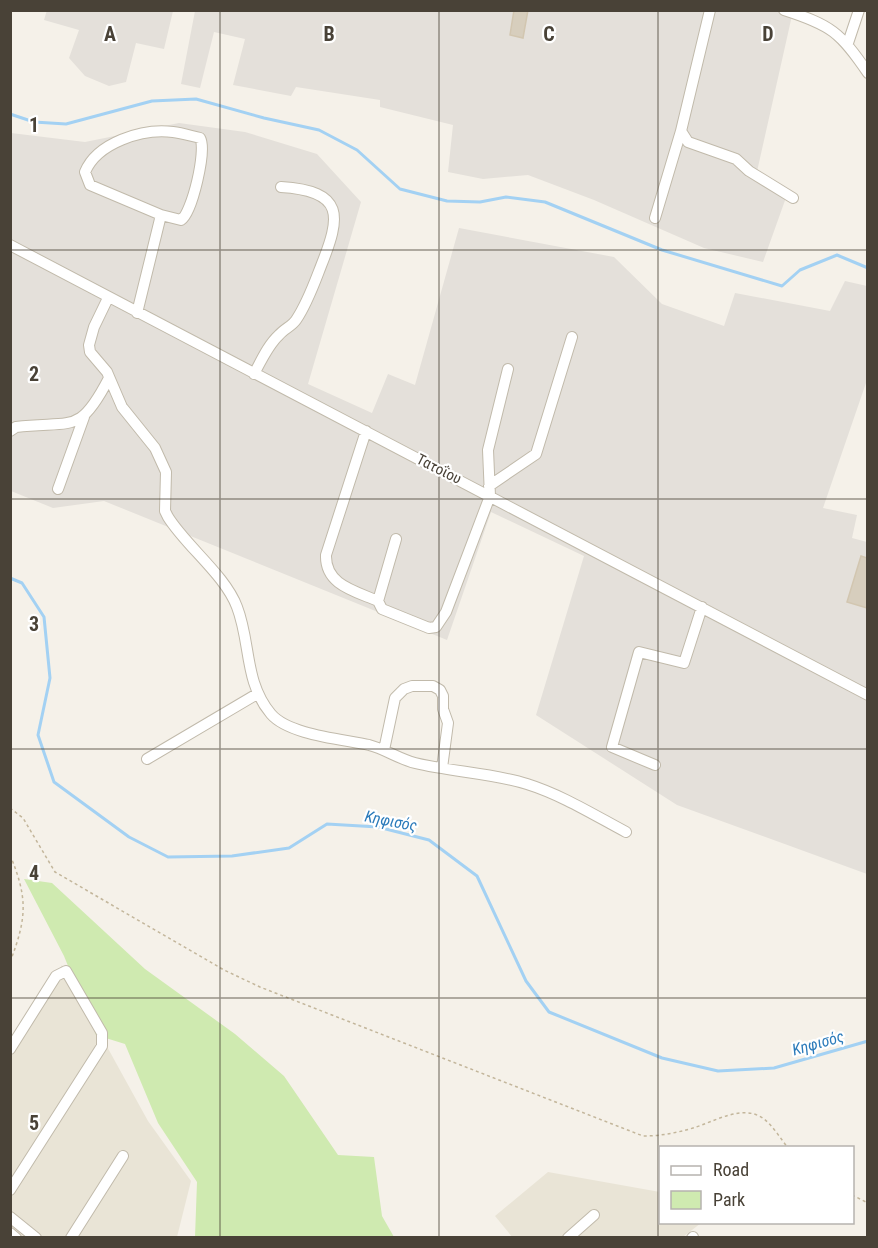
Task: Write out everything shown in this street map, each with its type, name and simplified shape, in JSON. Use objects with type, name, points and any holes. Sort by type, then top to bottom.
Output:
[{"type":"street","points":[[655,218],[681,131],[710,10]]},
{"type":"street","points":[[784,10],[822,23],[848,43],[867,73]]},
{"type":"street","points":[[848,43],[859,10]]},
{"type":"street","points":[[167,131],[200,138],[203,144],[202,159],[188,212],[181,220],[161,214],[90,184],[85,172],[90,160],[101,150],[141,135],[167,131]]},
{"type":"street","points":[[681,131],[688,142],[736,159],[749,171],[793,198]]},
{"type":"street","points":[[254,374],[279,335],[295,322],[304,306],[336,224],[331,204],[324,198],[303,189],[281,187]]},
{"type":"street","points":[[137,313],[161,214]]},
{"type":"street","name":"Τατοΐου","points":[[10,245],[254,374],[489,491],[867,695]]},
{"type":"street","points":[[108,298],[94,327],[89,345],[90,352],[107,372],[119,402],[155,448],[166,472],[165,511],[168,517],[227,588],[237,608],[248,665],[257,694],[272,715],[285,726],[384,750],[393,757],[526,784],[553,794],[626,832]]},
{"type":"street","points":[[489,491],[536,454],[572,338]]},
{"type":"street","points":[[366,431],[326,555],[325,565],[333,579],[378,601],[382,609],[429,628],[440,625],[489,491],[488,450],[493,419],[508,369]]},
{"type":"street","points":[[10,431],[16,427],[33,425],[72,424],[95,406],[109,378]]},
{"type":"street","points":[[58,489],[84,416]]},
{"type":"street","points":[[378,601],[396,539]]},
{"type":"street","points":[[656,765],[612,747],[639,652],[684,663],[702,607]]},
{"type":"street","points":[[384,750],[395,698],[404,689],[412,686],[433,686],[440,690],[443,696],[443,709],[448,723],[442,768]]},
{"type":"street","points":[[147,759],[257,694]]},
{"type":"street","points":[[10,1049],[56,976],[66,971],[102,1033],[102,1046],[10,1190]]},
{"type":"street","points":[[71,1238],[123,1156]]},
{"type":"street","points":[[568,1238],[594,1215]]},
{"type":"street","points":[[10,1217],[36,1238]]},
{"type":"street","points":[[10,1233],[16,1238]]},
{"type":"path","points":[[10,808],[23,818],[55,872],[224,970],[260,987],[642,1136],[661,1136],[733,1114],[748,1113],[764,1119],[786,1146]]},
{"type":"path","points":[[10,855],[19,876],[25,905],[19,938],[10,962]]},
{"type":"shaded area","points":[[47,10],[173,11],[164,49],[136,43],[126,82],[109,86],[85,76],[69,58],[79,30],[44,20]]},
{"type":"shaded area","points":[[195,11],[793,11],[756,176],[788,192],[763,262],[704,248],[594,200],[528,175],[483,179],[448,172],[453,125],[380,107],[380,100],[296,87],[291,96],[233,85],[245,39],[214,32],[200,88],[181,84]]},
{"type":"shaded area","points":[[179,123],[245,132],[317,154],[361,202],[308,384],[372,413],[388,374],[415,385],[459,228],[614,257],[662,304],[724,326],[735,293],[830,311],[845,281],[867,286],[867,380],[823,508],[857,515],[852,538],[867,542],[867,874],[677,805],[536,715],[584,556],[491,512],[447,640],[104,501],[53,508],[11,491],[11,133],[85,142]]},
{"type":"shaded area","points":[[62,965],[148,1121],[191,1181],[177,1237],[11,1237],[10,1046]]},
{"type":"shaded area","points":[[548,1172],[659,1192],[659,1224],[700,1224],[683,1237],[513,1238],[495,1216]]},
{"type":"green space","points":[[24,879],[52,883],[145,969],[235,1034],[284,1076],[338,1155],[374,1157],[382,1216],[394,1237],[195,1237],[197,1182],[158,1123],[125,1044],[96,1035],[64,956]]},
{"type":"building","points":[[514,10],[528,10],[523,38],[510,35]]},
{"type":"building","points":[[861,556],[867,558],[867,608],[847,602]]},
{"type":"waterway","points":[[10,114],[34,122],[66,124],[152,101],[196,99],[264,118],[319,130],[357,150],[400,189],[447,201],[480,202],[506,197],[545,202],[662,250],[782,286],[800,270],[837,255],[868,268]]},
{"type":"waterway","name":"Κηφισός","points":[[10,578],[22,583],[44,617],[50,678],[38,735],[54,782],[129,837],[168,857],[232,856],[289,848],[327,824],[378,827],[429,840],[477,876],[526,981],[549,1012],[662,1058],[718,1071],[774,1068],[868,1041]]}]
